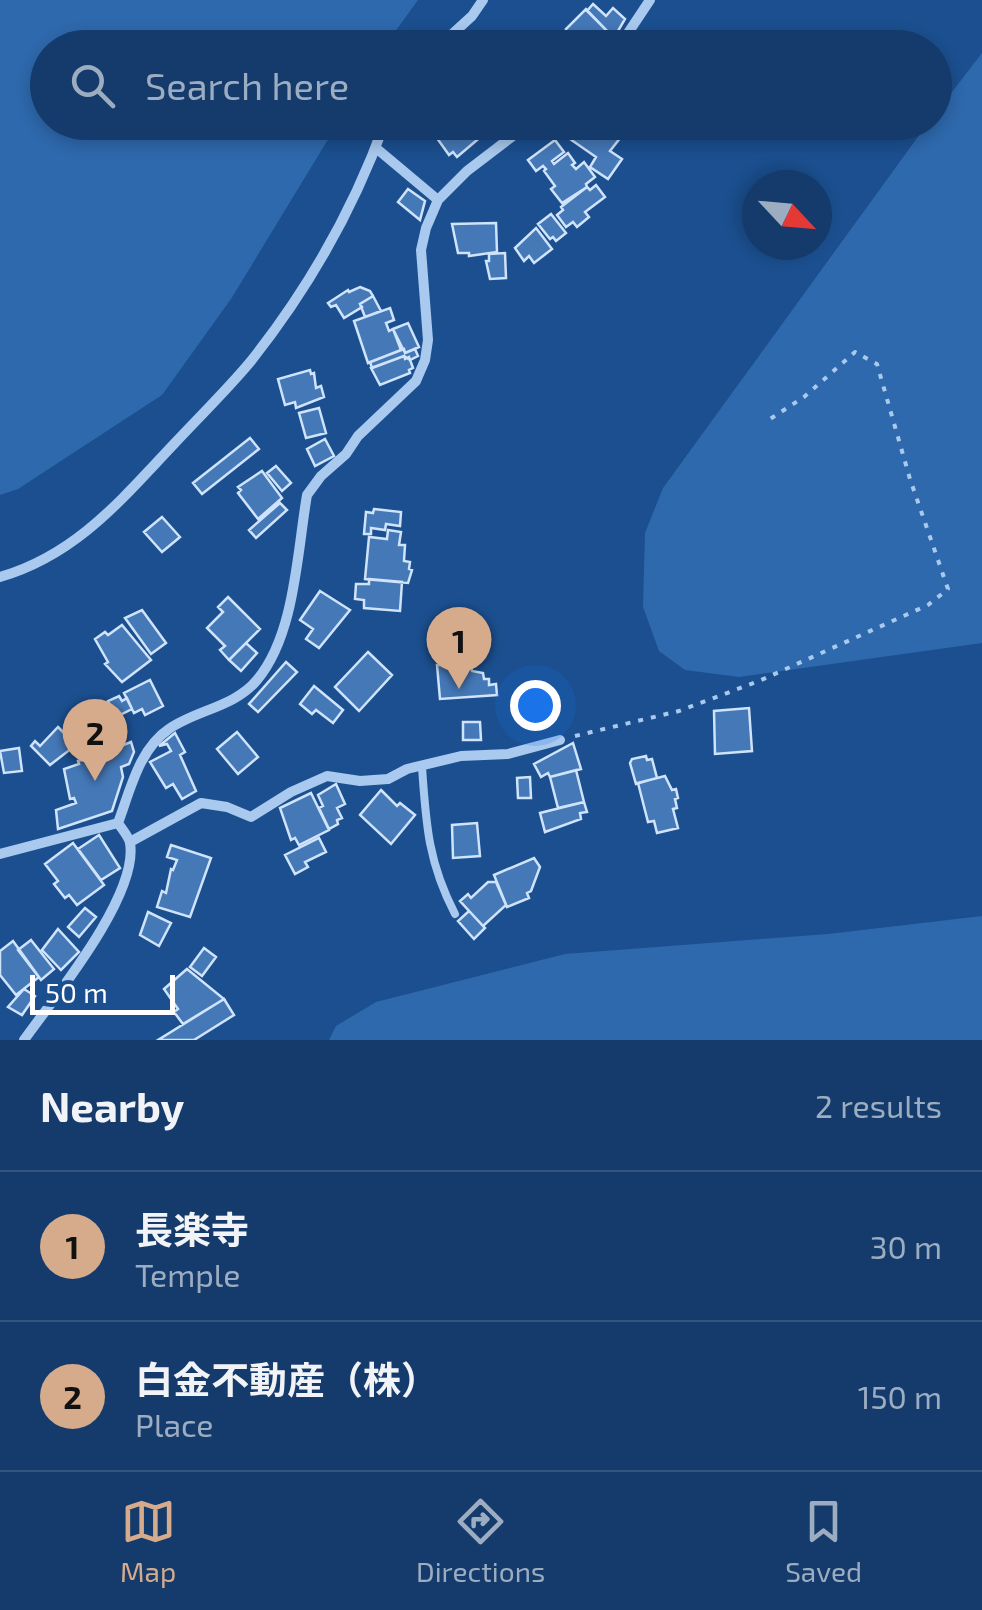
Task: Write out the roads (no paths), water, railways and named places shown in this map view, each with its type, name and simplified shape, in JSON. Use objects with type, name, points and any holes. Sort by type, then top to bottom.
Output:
[{"type":"street","points":[[457,30],[484,0]]},
{"type":"street","points":[[630,30],[650,0]]},
{"type":"street","points":[[0,576],[20,571],[69,547],[122,499],[250,362],[297,296],[352,205],[379,140]]},
{"type":"street","points":[[118,823],[136,774],[153,744],[170,728],[254,684],[270,663],[282,638],[307,496],[320,476],[416,381],[425,360],[428,340],[421,250],[438,200],[507,140]]},
{"type":"street","points":[[376,148],[438,200]]},
{"type":"street","points":[[130,842],[201,803],[227,807],[251,817],[291,792],[327,776],[360,782],[388,779],[407,769],[461,756],[508,754],[560,740]]},
{"type":"street","points":[[24,1040],[109,920],[127,869],[130,842],[118,823]]},
{"type":"street","points":[[0,854],[118,823]]},
{"type":"lane","points":[[422,767],[428,837],[437,880],[455,914]]},
{"type":"place","name":"長楽寺","points":[[459,689]]},
{"type":"place","name":"白金不動産（株）","points":[[95,781]]}]
